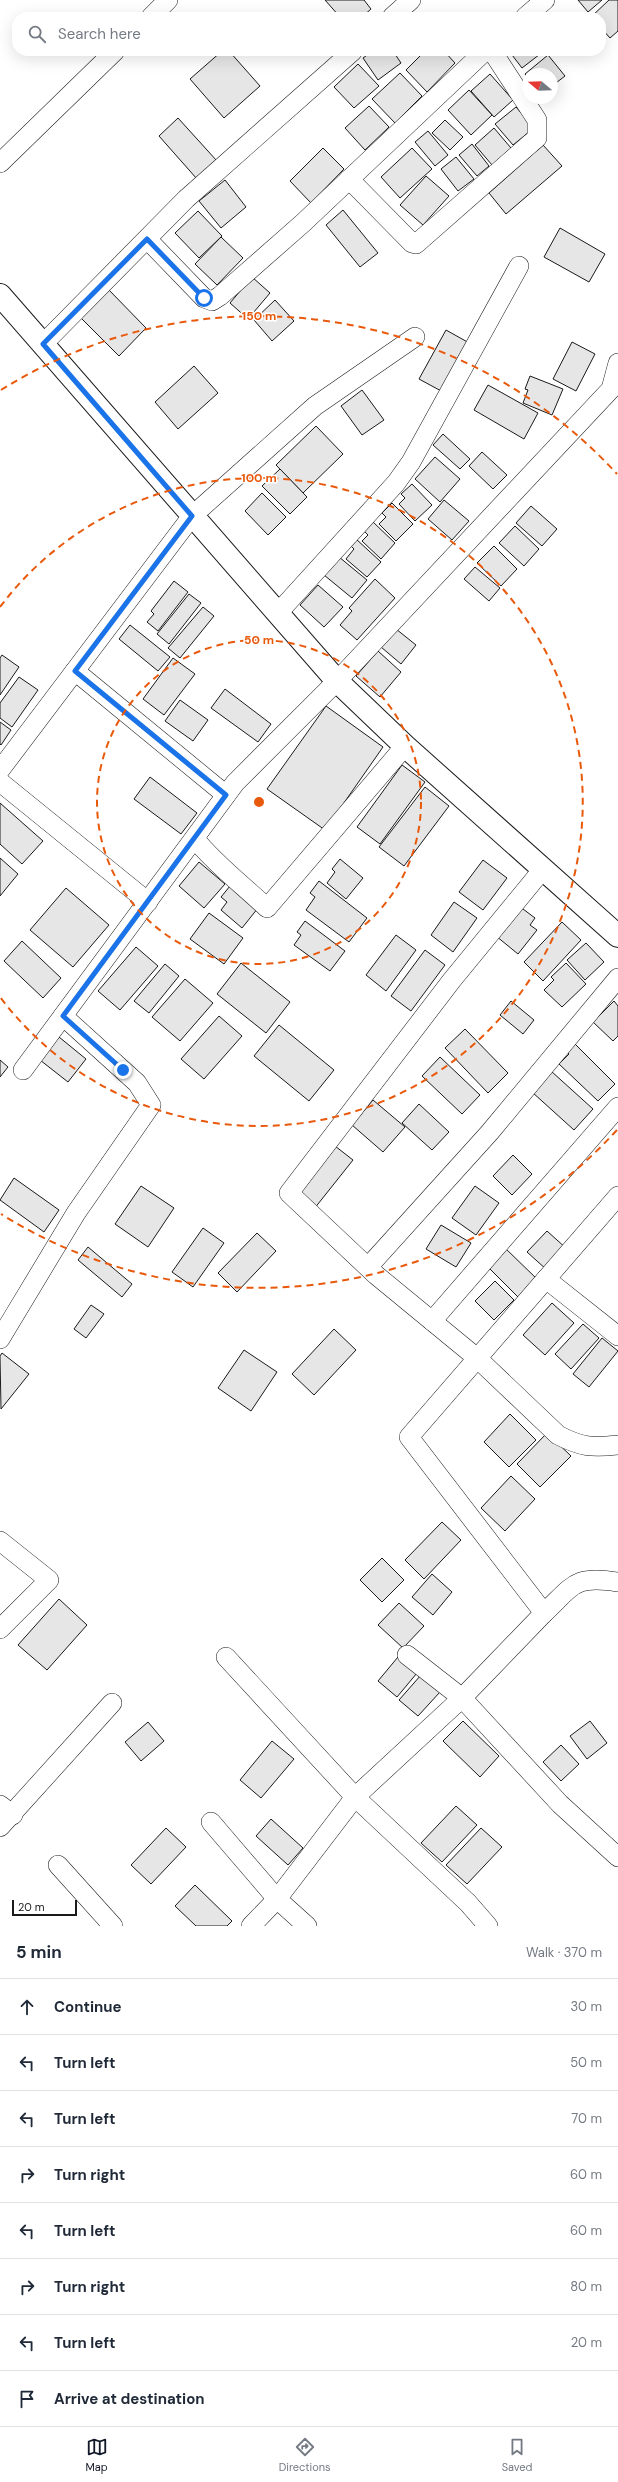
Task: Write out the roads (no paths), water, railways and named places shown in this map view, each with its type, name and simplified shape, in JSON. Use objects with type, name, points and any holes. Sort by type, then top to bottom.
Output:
[{"type":"street","points":[[398,12],[411,0]]},
{"type":"street","points":[[531,12],[545,0]]},
{"type":"street","points":[[155,12],[165,1]]},
{"type":"street","points":[[0,163],[110,56]]},
{"type":"street","points":[[43,344],[186,199],[347,56]]},
{"type":"street","points":[[147,239],[204,298],[212,301],[220,296],[303,224],[348,179],[480,56]]},
{"type":"street","points":[[348,179],[412,243],[416,244],[536,138],[537,120],[495,56]]},
{"type":"street","points":[[278,614],[396,483],[411,462],[519,266]]},
{"type":"street","points":[[0,295],[337,681],[405,746],[618,936]]},
{"type":"street","points":[[0,770],[192,516],[315,406],[416,337]]},
{"type":"street","points":[[23,1070],[195,839],[234,784],[337,681],[611,389],[618,363]]},
{"type":"street","points":[[75,671],[226,795]]},
{"type":"street","points":[[195,839],[210,859],[245,886],[267,908],[405,746]]},
{"type":"street","points":[[0,782],[148,902]]},
{"type":"street","points":[[543,869],[452,980],[289,1194],[368,1267],[477,1358],[558,1435],[574,1443],[593,1448],[618,1445]]},
{"type":"street","points":[[368,1267],[490,1132],[618,978]]},
{"type":"street","points":[[0,1339],[76,1213],[151,1105],[137,1082],[63,1016]]},
{"type":"street","points":[[432,1321],[618,1107]]},
{"type":"street","points":[[544,1613],[409,1437],[618,1196]]},
{"type":"street","points":[[546,1279],[618,1336]]},
{"type":"street","points":[[0,1541],[49,1580],[0,1629]]},
{"type":"street","points":[[251,1926],[277,1899],[355,1797],[462,1698],[544,1613],[584,1579],[618,1582]]},
{"type":"street","points":[[407,1655],[462,1698],[560,1804],[618,1857]]},
{"type":"street","points":[[226,1657],[355,1797],[468,1903],[488,1926]]},
{"type":"street","points":[[4,1816],[112,1702]]},
{"type":"street","points":[[211,1822],[277,1899],[307,1926]]},
{"type":"street","points":[[58,1865],[113,1926]]}]
